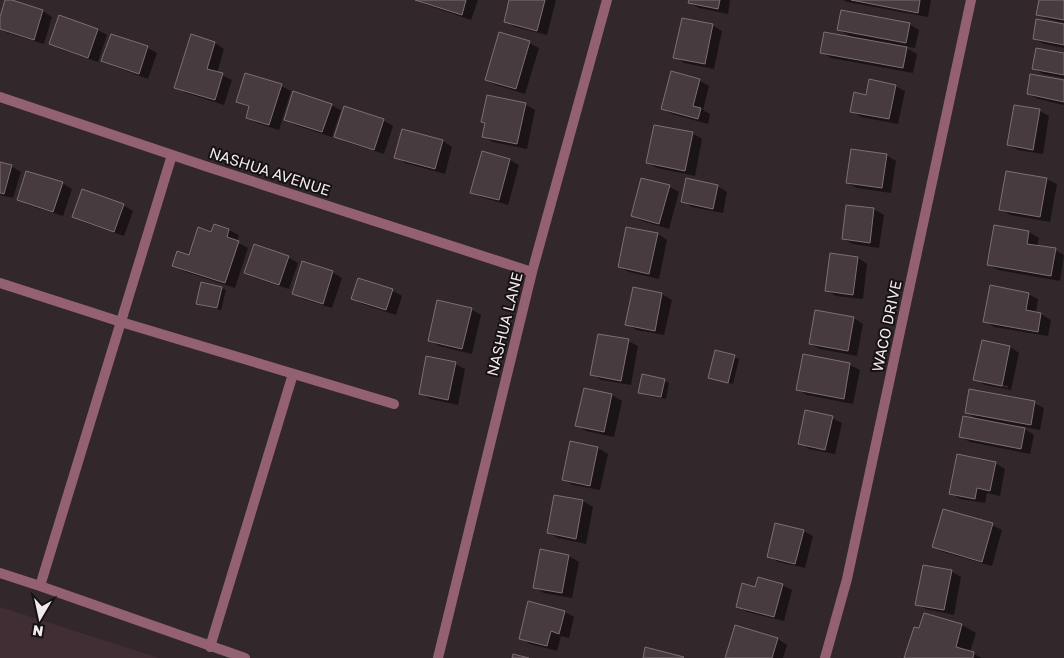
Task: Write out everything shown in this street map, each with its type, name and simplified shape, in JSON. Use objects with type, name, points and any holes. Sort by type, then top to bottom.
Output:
[{"type":"street","name":"NASHUA LANE","points":[[438,658],[532,272],[607,0]]},
{"type":"street","name":"WACO DRIVE","points":[[825,658],[847,579],[972,0]]},
{"type":"street","name":"NASHUA AVENUE","points":[[0,97],[532,272]]},
{"type":"street","points":[[40,586],[172,155]]},
{"type":"street","points":[[0,283],[121,322],[394,404]]},
{"type":"street","points":[[210,647],[293,374]]},
{"type":"street","points":[[0,573],[245,658]]},
{"type":"shaded area","points":[[0,607],[159,658],[0,658]]},
{"type":"building","points":[[5,0],[12,0],[43,10],[34,40],[0,29],[0,17]]},
{"type":"building","points":[[415,0],[466,0],[462,15]]},
{"type":"building","points":[[509,0],[545,0],[537,31],[504,22]]},
{"type":"building","points":[[689,0],[720,0],[718,9],[688,3]]},
{"type":"building","points":[[851,0],[920,0],[918,13]]},
{"type":"building","points":[[1039,0],[1064,0],[1064,20],[1036,15]]},
{"type":"building","points":[[841,10],[910,23],[906,43],[837,30]]},
{"type":"building","points":[[59,15],[98,29],[88,58],[49,44]]},
{"type":"building","points":[[682,18],[713,24],[705,64],[673,58]]},
{"type":"building","points":[[1036,19],[1064,24],[1064,45],[1033,39]]},
{"type":"building","points":[[499,32],[530,41],[516,89],[485,80]]},
{"type":"building","points":[[824,32],[907,47],[903,68],[820,53]]},
{"type":"building","points":[[111,34],[148,46],[139,74],[101,61]]},
{"type":"building","points":[[191,34],[215,42],[207,69],[223,73],[215,100],[174,88]]},
{"type":"building","points":[[1036,48],[1064,53],[1064,75],[1032,69]]},
{"type":"building","points":[[671,71],[700,79],[693,106],[701,108],[698,119],[661,109]]},
{"type":"building","points":[[245,73],[282,84],[269,125],[246,118],[249,106],[236,102]]},
{"type":"building","points":[[1030,74],[1064,80],[1064,102],[1027,94]]},
{"type":"building","points":[[869,79],[896,85],[889,119],[850,112],[854,92],[866,95]]},
{"type":"building","points":[[293,91],[332,104],[322,132],[284,120]]},
{"type":"building","points":[[487,95],[526,103],[517,144],[482,137],[485,123],[481,122]]},
{"type":"building","points":[[1014,105],[1040,109],[1033,150],[1007,145]]},
{"type":"building","points":[[344,106],[384,119],[374,150],[334,137]]},
{"type":"building","points":[[654,125],[693,132],[685,171],[646,163]]},
{"type":"building","points":[[402,129],[443,140],[435,169],[394,158]]},
{"type":"building","points":[[851,149],[887,154],[882,188],[846,183]]},
{"type":"building","points":[[482,151],[510,159],[499,200],[470,193]]},
{"type":"building","points":[[0,162],[12,165],[4,194],[0,193]]},
{"type":"building","points":[[26,171],[63,182],[53,212],[17,200]]},
{"type":"building","points":[[1006,171],[1047,178],[1040,217],[999,210]]},
{"type":"building","points":[[641,178],[670,185],[659,224],[631,216]]},
{"type":"building","points":[[686,178],[718,185],[713,209],[681,202]]},
{"type":"building","points":[[82,189],[124,204],[114,232],[72,217]]},
{"type":"building","points":[[846,205],[874,208],[870,243],[842,239]]},
{"type":"building","points":[[214,224],[229,229],[227,237],[239,241],[225,283],[172,266],[177,251],[189,255],[198,227],[211,232]]},
{"type":"building","points":[[994,225],[1029,231],[1027,244],[1056,248],[1051,276],[987,265]]},
{"type":"building","points":[[626,227],[658,233],[649,274],[618,267]]},
{"type":"building","points":[[254,244],[289,256],[279,285],[244,273]]},
{"type":"building","points":[[830,253],[858,257],[853,295],[825,291]]},
{"type":"building","points":[[302,261],[333,271],[323,304],[292,294]]},
{"type":"building","points":[[358,278],[393,289],[386,310],[351,299]]},
{"type":"building","points":[[201,282],[222,287],[217,308],[196,304]]},
{"type":"building","points":[[990,285],[1029,293],[1026,310],[1041,313],[1038,332],[983,322]]},
{"type":"building","points":[[633,287],[662,293],[655,331],[625,325]]},
{"type":"building","points":[[437,300],[472,308],[462,349],[428,341]]},
{"type":"building","points":[[815,310],[854,317],[848,351],[809,344]]},
{"type":"building","points":[[598,334],[629,339],[621,381],[590,375]]},
{"type":"building","points":[[982,340],[1010,346],[1002,386],[973,380]]},
{"type":"building","points":[[715,350],[735,355],[728,383],[708,378]]},
{"type":"building","points":[[803,354],[850,363],[844,399],[796,390]]},
{"type":"building","points":[[426,356],[456,362],[448,400],[419,394]]},
{"type":"building","points":[[642,374],[665,379],[661,397],[638,393]]},
{"type":"building","points":[[584,388],[612,394],[604,432],[575,426]]},
{"type":"building","points":[[969,389],[1035,401],[1031,425],[965,413]]},
{"type":"building","points":[[805,410],[833,416],[825,450],[798,444]]},
{"type":"building","points":[[963,416],[1025,428],[1021,449],[959,437]]},
{"type":"building","points":[[570,441],[598,447],[590,486],[562,480]]},
{"type":"building","points":[[957,454],[996,462],[990,491],[977,488],[975,499],[949,494]]},
{"type":"building","points":[[554,495],[583,500],[576,539],[547,533]]},
{"type":"building","points":[[943,509],[993,523],[982,562],[932,547]]},
{"type":"building","points":[[775,523],[804,530],[795,564],[767,557]]},
{"type":"building","points":[[540,549],[569,555],[562,593],[533,588]]},
{"type":"building","points":[[923,565],[952,570],[944,610],[915,605]]},
{"type":"building","points":[[758,577],[783,584],[774,617],[736,607],[742,583],[755,587]]},
{"type":"building","points":[[528,601],[565,611],[559,634],[551,631],[547,646],[519,639]]},
{"type":"building","points":[[924,613],[962,624],[956,647],[974,652],[973,658],[904,658],[914,627],[919,628]]},
{"type":"building","points":[[735,625],[778,638],[772,658],[725,658]]},
{"type":"building","points":[[645,647],[684,657],[643,658]]},
{"type":"building","points":[[513,654],[529,658],[512,658]]}]
